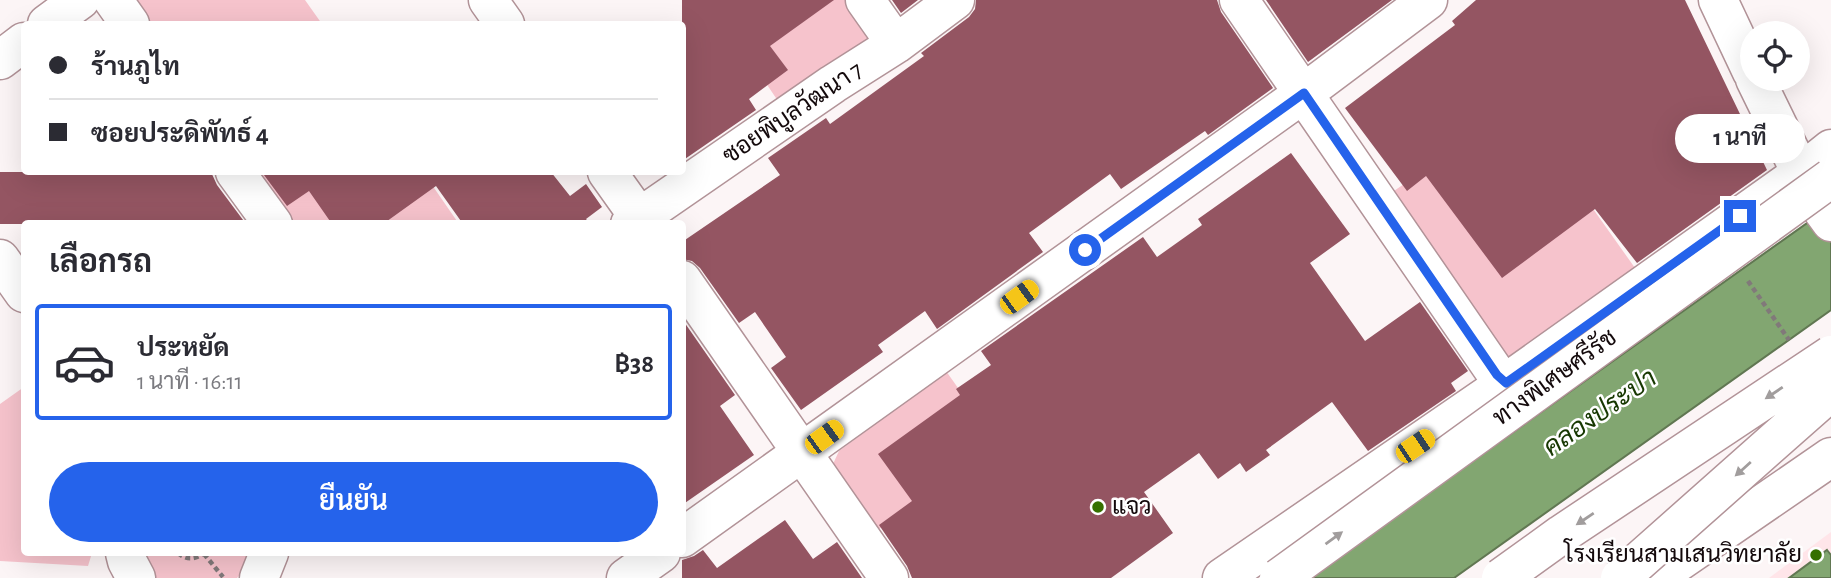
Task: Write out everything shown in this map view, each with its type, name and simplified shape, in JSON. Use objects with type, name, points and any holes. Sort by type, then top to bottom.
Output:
[{"type":"main road","points":[[51,21],[80,0]]},
{"type":"main road","points":[[113,0],[128,21]]},
{"type":"main road","points":[[488,0],[503,21]]},
{"type":"main road","points":[[865,0],[896,44]]},
{"type":"main road","name":"ซอยพิบูลวัฒนา 7","points":[[641,220],[833,84],[896,44],[955,0]]},
{"type":"main road","points":[[1239,0],[1497,375],[1506,383]]},
{"type":"main road","points":[[686,535],[1304,93],[1428,0]]},
{"type":"main road","points":[[1718,0],[1740,47]]},
{"type":"main road","points":[[0,60],[21,44]]},
{"type":"main road","points":[[1762,91],[1821,196]]},
{"type":"main road","points":[[1222,578],[1506,383],[1821,196],[1831,149]]},
{"type":"main road","points":[[237,175],[270,220]]},
{"type":"main road","points":[[609,175],[637,220]]},
{"type":"main road","name":"ทางพิเศษศรีรัช","points":[[1279,578],[1821,196]]},
{"type":"main road","points":[[0,259],[21,289]]},
{"type":"main road","points":[[686,286],[889,578]]},
{"type":"main road","points":[[1501,578],[1562,534],[1831,355]]},
{"type":"main road","points":[[1620,578],[1831,391]]},
{"type":"main road","points":[[1655,578],[1831,457]]},
{"type":"main road","points":[[126,556],[136,578]]},
{"type":"main road","points":[[259,578],[268,556]]},
{"type":"main road","points":[[626,578],[657,556]]},
{"type":"path","points":[[1747,281],[1793,346]]},
{"type":"path","points":[[206,556],[224,578]]},
{"type":"shaded area","points":[[127,0],[305,0],[320,21],[142,21]]},
{"type":"shaded area","points":[[812,0],[847,0],[873,35],[780,104],[741,46]]},
{"type":"shaded area","points":[[1429,167],[1591,206],[1635,268],[1506,363],[1388,195]]},
{"type":"shaded area","points":[[253,175],[425,175],[456,220],[287,220]]},
{"type":"shaded area","points":[[946,371],[968,402],[925,497],[879,529],[833,464],[839,451]]},
{"type":"shaded area","points":[[21,389],[21,556],[91,556],[88,566],[0,561],[0,404]]},
{"type":"shaded area","name":"โรงเรียนสามเสนวิทยาลัย","points":[[1831,532],[1831,578],[1769,578]]},
{"type":"shaded area","points":[[142,556],[248,556],[237,578],[154,578]]},
{"type":"water","name":"คลองประปา","points":[[1831,206],[1831,310],[1454,578],[1308,578]]},
{"type":"water","points":[[1827,550],[1831,555],[1831,578],[1789,578]]},
{"type":"building","points":[[682,0],[834,0],[770,46],[788,70],[749,99],[756,110],[686,158],[686,21],[682,21]]},
{"type":"building","points":[[892,0],[918,0],[901,13]]},
{"type":"building","points":[[976,0],[1217,0],[1221,12],[1273,88],[1208,135],[1205,131],[1121,189],[1110,174],[1029,233],[1043,252],[937,329],[925,311],[878,345],[883,352],[801,410],[771,368],[786,357],[755,312],[739,323],[700,268],[686,260],[686,239],[780,175],[768,158],[826,118],[830,124],[924,56],[921,53],[969,17],[975,9]]},
{"type":"building","points":[[1266,0],[1392,0],[1308,62]]},
{"type":"building","points":[[1476,0],[1685,0],[1767,170],[1637,263],[1595,209],[1502,278],[1426,176],[1407,191],[1345,108],[1455,25],[1452,21]]},
{"type":"building","points":[[1291,153],[1350,234],[1310,263],[1365,341],[1420,302],[1468,371],[1451,383],[1456,391],[1368,451],[1332,402],[1266,450],[1270,455],[1246,472],[1240,463],[1218,479],[1199,453],[1144,492],[1173,533],[1111,578],[912,578],[879,525],[912,501],[878,454],[960,395],[956,389],[991,365],[981,351],[1143,237],[1157,257],[1202,225],[1198,219]]},
{"type":"building","points":[[0,172],[21,172],[21,175],[212,175],[243,220],[21,220],[21,224],[0,224]]},
{"type":"building","points":[[264,175],[553,175],[570,196],[586,184],[602,207],[587,220],[460,220],[436,186],[389,220],[329,220],[309,191],[287,206]]},
{"type":"building","points":[[686,325],[735,395],[720,406],[754,455],[686,502]]},
{"type":"building","points":[[785,520],[813,559],[837,542],[862,578],[682,578],[682,560],[703,550],[717,568]]},
{"type":"place","name":"แจว","points":[[1098,507]]},
{"type":"place","name":"โรงเรียนสามเสนวิทยาลัย","points":[[1816,555]]},
{"type":"route","points":[[1085,250],[1304,93],[1497,375],[1506,383],[1740,216]]}]
